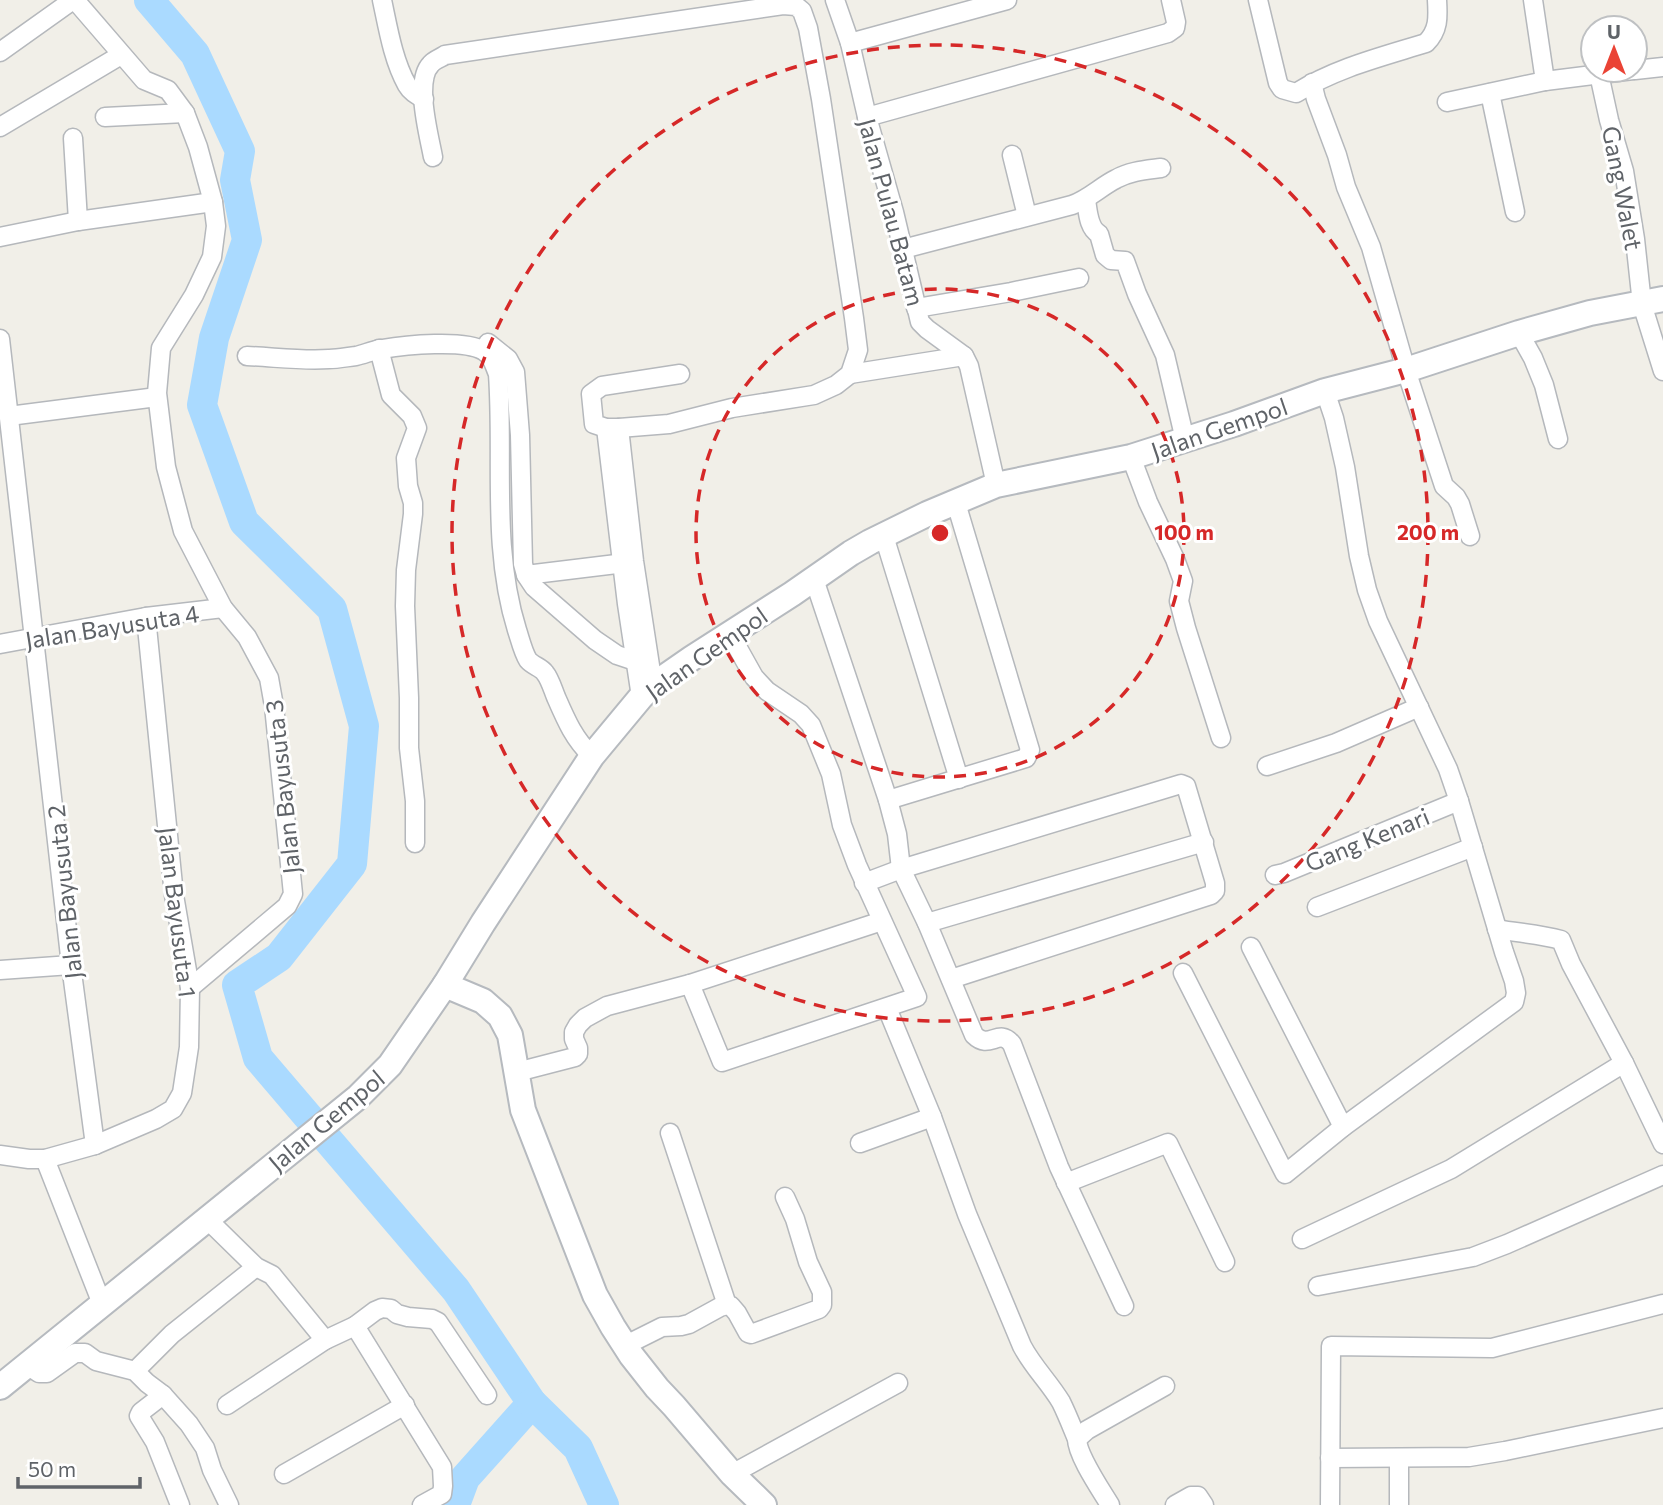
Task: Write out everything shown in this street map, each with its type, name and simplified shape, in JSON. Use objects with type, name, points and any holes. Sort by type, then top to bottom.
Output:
[{"type":"main road","name":"Jalan Gempol","points":[[0,1387],[358,1097],[390,1065],[445,985],[592,756],[647,691],[851,553],[927,514],[996,485],[1131,457],[1325,391],[1406,370],[1519,332],[1590,313],[1652,302]]},
{"type":"main road","points":[[445,985],[483,1001],[500,1016],[510,1035],[523,1110],[591,1284],[613,1327],[657,1388],[732,1474],[764,1505]]},
{"type":"street","points":[[0,52],[74,0],[144,80],[168,90],[185,113]]},
{"type":"street","points":[[383,0],[390,34],[407,86],[424,99]]},
{"type":"street","name":"Jalan Pulau Batam","points":[[835,0],[850,43],[916,308],[923,326],[964,356]]},
{"type":"street","points":[[850,43],[1007,0]]},
{"type":"street","points":[[867,117],[1168,33],[1175,28],[1176,22],[1171,0]]},
{"type":"street","points":[[1258,0],[1278,83],[1282,89],[1296,93],[1347,67],[1426,43],[1437,28],[1437,0]]},
{"type":"street","points":[[1539,1],[1545,81]]},
{"type":"street","points":[[433,157],[425,117],[423,80],[430,64],[445,55],[783,5],[796,6],[802,11],[810,39],[855,318],[859,350],[850,374]]},
{"type":"street","points":[[0,127],[121,55]]},
{"type":"street","points":[[1447,102],[1579,77]]},
{"type":"street","points":[[1312,83],[1346,187],[1371,247],[1406,370],[1444,486],[1460,504],[1470,536]]},
{"type":"street","name":"Gang Walet","points":[[1601,84],[1624,171],[1635,239],[1652,302],[1663,371]]},
{"type":"street","points":[[1490,93],[1515,212]]},
{"type":"street","points":[[105,117],[185,113]]},
{"type":"street","name":"Jalan Bayusuta 3","points":[[185,113],[198,147],[213,202],[216,226],[212,257],[194,295],[161,348],[158,397],[166,467],[183,531],[223,608],[247,636],[269,678],[276,720],[293,894],[287,906],[190,988]]},
{"type":"street","points":[[73,138],[78,221]]},
{"type":"street","points":[[1012,155],[1027,216]]},
{"type":"street","points":[[903,249],[1086,200],[1116,178],[1161,168]]},
{"type":"street","points":[[1086,200],[1092,228],[1099,233],[1105,255],[1111,260],[1125,261],[1129,267],[1165,355],[1185,440]]},
{"type":"street","points":[[0,237],[78,221],[213,202]]},
{"type":"street","points":[[916,308],[1079,278]]},
{"type":"street","points":[[430,331],[439,338],[471,338],[492,345],[508,359],[515,372],[520,435],[523,564],[526,575],[534,587],[595,640],[617,655],[635,661]]},
{"type":"street","points":[[1519,332],[1544,385],[1558,439]]},
{"type":"street","name":"Jalan Bayusuta 2","points":[[0,339],[71,964],[95,1144]]},
{"type":"street","points":[[247,356],[328,359],[357,356],[379,349],[424,345],[471,346],[485,352],[495,363],[499,390],[499,489],[503,559],[512,614],[528,660],[545,672],[568,725],[580,744],[592,756]]},
{"type":"street","points":[[379,349],[391,396],[412,416],[417,428],[406,458],[413,514],[406,570],[405,606],[415,843]]},
{"type":"street","points":[[680,374],[602,386],[591,394],[593,424],[612,428],[669,424],[732,408],[814,395],[836,385],[850,374],[964,356],[969,366],[996,485]]},
{"type":"street","points":[[1183,973],[1285,1174],[1343,1127],[1514,1002],[1514,981],[1448,769],[1378,621],[1367,590],[1345,467],[1325,391]]},
{"type":"street","points":[[9,416],[158,397]]},
{"type":"street","points":[[612,428],[647,691]]},
{"type":"street","points":[[1131,457],[1183,581],[1179,601],[1221,738]]},
{"type":"street","points":[[888,800],[1026,758],[1030,750],[956,503]]},
{"type":"street","points":[[884,536],[958,779]]},
{"type":"street","points":[[526,575],[628,562]]},
{"type":"street","points":[[628,562],[635,661],[647,691]]},
{"type":"street","points":[[814,579],[888,800],[897,834],[901,869],[974,1035],[987,1042],[1005,1037],[1012,1044],[1066,1183],[1124,1306]]},
{"type":"street","name":"Jalan Bayusuta 4","points":[[0,644],[146,617],[223,608]]},
{"type":"street","name":"Jalan Bayusuta 1","points":[[45,1159],[95,1144],[156,1119],[173,1109],[183,1093],[189,1047],[190,988],[174,895],[146,617]]},
{"type":"street","points":[[690,984],[722,1062],[917,998],[864,883],[842,825],[831,774],[811,724],[767,691],[754,677],[730,634]]},
{"type":"street","points":[[1267,766],[1336,743],[1419,707]]},
{"type":"street","points":[[864,883],[901,869],[1181,784],[1186,786],[1215,883],[1215,891],[1211,895],[951,979]]},
{"type":"street","name":"Gang Kenari","points":[[1275,875],[1459,801]]},
{"type":"street","points":[[927,923],[1204,842]]},
{"type":"street","points":[[1317,907],[1473,847]]},
{"type":"street","points":[[517,1072],[578,1054],[574,1032],[578,1025],[607,1006],[690,984],[882,920]]},
{"type":"street","points":[[1497,929],[1561,940],[1663,1144]]},
{"type":"street","points":[[1251,947],[1343,1127]]},
{"type":"street","points":[[0,970],[71,964]]},
{"type":"street","points":[[887,1008],[932,1117],[967,1214],[1022,1346],[1030,1362],[1061,1402],[1077,1438],[1077,1445],[1110,1505]]},
{"type":"street","points":[[1301,1239],[1451,1169],[1624,1063]]},
{"type":"street","points":[[860,1143],[932,1117]]},
{"type":"street","points":[[670,1133],[727,1305]]},
{"type":"street","points":[[1066,1183],[1168,1143],[1225,1262]]},
{"type":"street","points":[[0,1154],[45,1159],[102,1304]]},
{"type":"street","points":[[1318,1286],[1473,1257],[1663,1175]]},
{"type":"street","points":[[626,1345],[662,1327],[689,1324],[727,1305],[737,1313],[751,1334],[819,1309],[822,1305],[822,1292],[808,1262],[785,1197]]},
{"type":"street","points":[[208,1220],[256,1267],[272,1275],[325,1340]]},
{"type":"street","points":[[135,1371],[172,1334],[256,1267]]},
{"type":"street","points":[[1330,1505],[1331,1346],[1492,1348],[1663,1304]]},
{"type":"street","points":[[227,1405],[325,1340],[355,1326],[382,1308],[408,1317],[438,1322],[487,1395]]},
{"type":"street","points":[[355,1326],[442,1467],[442,1494],[422,1505]]},
{"type":"street","points":[[27,1364],[39,1373],[47,1373],[80,1352],[96,1360],[135,1371],[163,1395],[189,1424],[205,1448],[229,1505]]},
{"type":"street","points":[[732,1474],[898,1383]]},
{"type":"street","points":[[1077,1438],[1165,1386]]},
{"type":"street","points":[[163,1395],[139,1416],[155,1442],[180,1505]]},
{"type":"street","points":[[284,1474],[405,1405]]},
{"type":"street","points":[[1330,1458],[1469,1457],[1663,1418]]},
{"type":"street","points":[[1399,1458],[1399,1505]]},
{"type":"street","points":[[1175,1505],[1194,1496],[1200,1498],[1204,1505]]},
{"type":"waterway","points":[[149,0],[195,54],[240,151],[235,180],[247,240],[214,338],[202,405],[244,522],[332,609],[364,726],[352,864],[279,957],[237,985],[258,1058],[456,1290],[532,1403],[465,1478],[455,1505]]},
{"type":"waterway","points":[[532,1403],[578,1448],[604,1505]]}]
